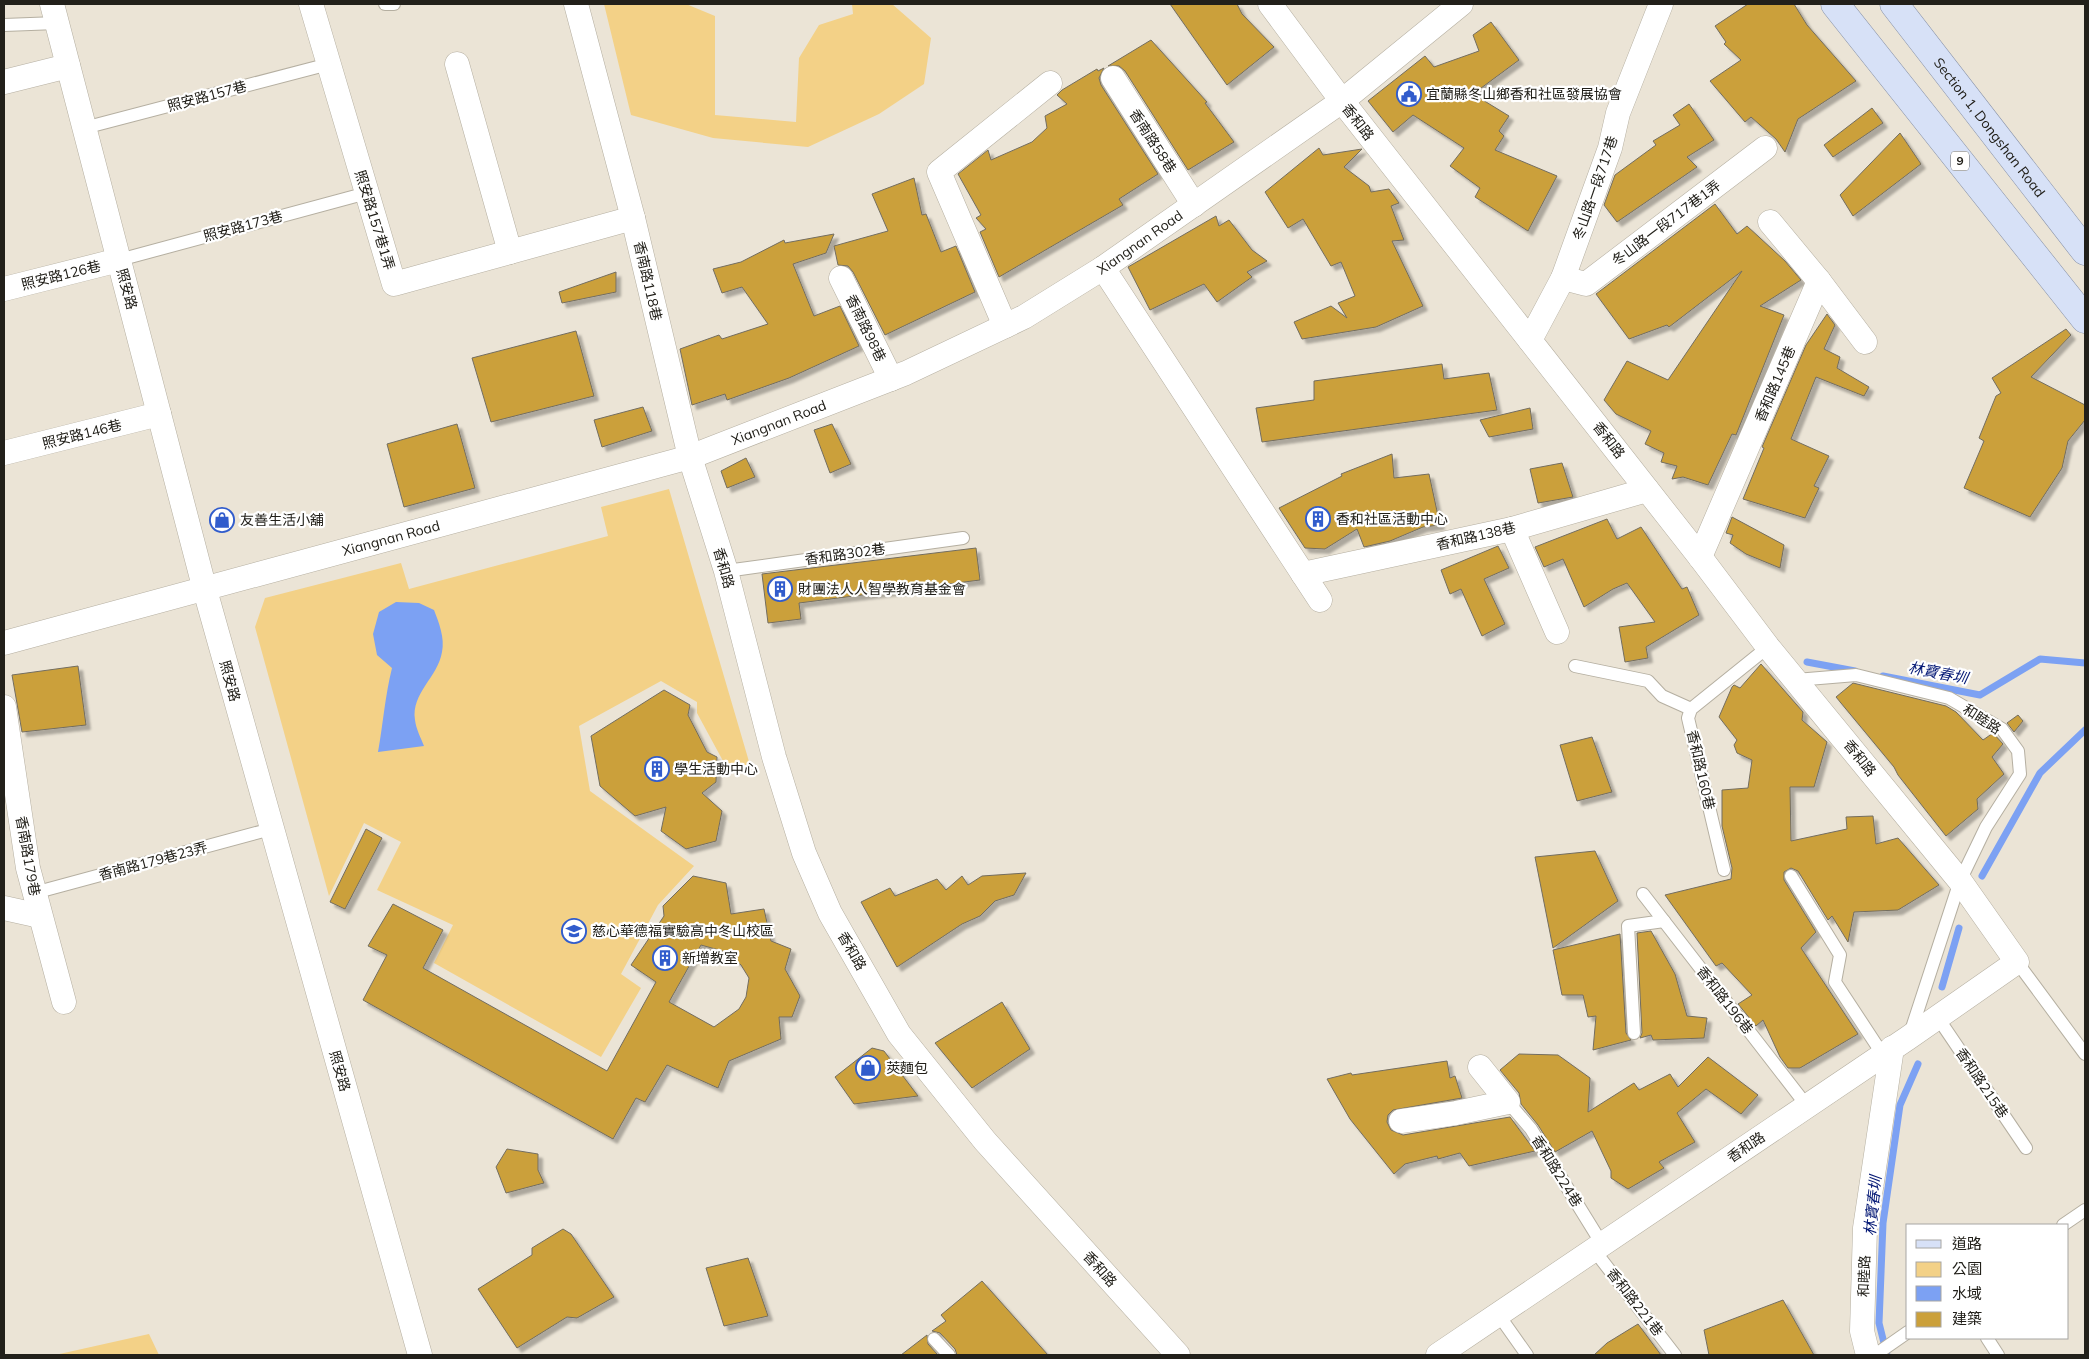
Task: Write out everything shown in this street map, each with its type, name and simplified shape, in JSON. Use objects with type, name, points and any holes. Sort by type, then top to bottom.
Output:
[{"type":"main road","name":"9","points":[[1835,4],[2085,319]]},
{"type":"main road","name":"Section 1, Dongshan Road","points":[[1894,4],[2085,251]]},
{"type":"street","name":"照安路157巷1弄","points":[[311,4],[394,284],[633,218]]},
{"type":"street","name":"香南路118巷","points":[[576,4],[633,218],[690,457]]},
{"type":"street","name":"Xiangnan Road","points":[[4,643],[690,457],[891,380],[1024,317],[1103,268],[1342,101],[1461,4]]},
{"type":"street","name":"冬山路一段717巷","points":[[1530,340],[1563,278],[1610,148],[1618,113],[1661,4]]},
{"type":"street","name":"香和路","points":[[1279,7],[1342,101],[1648,490],[1768,647],[1962,885],[2017,962],[1938,1018],[1438,1355]]},
{"type":"street","name":"照安路","points":[[54,13],[205,590],[420,1355]]},
{"type":"street","points":[[457,64],[510,252]]},
{"type":"street","points":[[4,82],[68,66]]},
{"type":"street","name":"香南路58巷","points":[[1113,78],[1194,205]]},
{"type":"street","points":[[1005,326],[939,172],[1050,83]]},
{"type":"street","name":"冬山路一段717巷1弄","points":[[1563,278],[1586,284],[1765,148]]},
{"type":"street","points":[[1770,222],[1819,281],[1865,342]]},
{"type":"street","name":"照安路126巷","points":[[4,289],[119,260]]},
{"type":"street","points":[[1103,268],[1320,600]]},
{"type":"street","name":"香南路98巷","points":[[841,278],[891,380]]},
{"type":"street","name":"香和路145巷","points":[[1700,557],[1819,281]]},
{"type":"street","name":"照安路146巷","points":[[4,453],[160,414]]},
{"type":"street","name":"香和路","points":[[690,457],[726,571],[774,757],[804,853],[830,913],[899,1034],[985,1141],[1178,1355]]},
{"type":"street","name":"香和路138巷","points":[[1303,574],[1512,528],[1648,490]]},
{"type":"street","points":[[1512,528],[1557,632]]},
{"type":"street","name":"香南路179巷","points":[[4,707],[37,904],[64,1002]]},
{"type":"street","points":[[4,908],[37,904]]},
{"type":"street","name":"和睦路","points":[[1868,1355],[1862,1331],[1865,1228],[1894,1047]]},
{"type":"street","points":[[1401,1121],[1456,1113],[1508,1102],[1480,1067]]},
{"type":"lane","points":[[385,4],[394,4]]},
{"type":"lane","points":[[4,25],[54,13]]},
{"type":"lane","name":"照安路157巷","points":[[84,128],[329,64]]},
{"type":"lane","name":"照安路173巷","points":[[119,260],[367,193]]},
{"type":"lane","name":"香和路302巷","points":[[726,571],[963,538]]},
{"type":"lane","points":[[1575,666],[1648,682],[1662,696],[1691,709],[1768,647]]},
{"type":"lane","name":"和睦路","points":[[1796,680],[1856,675],[1949,698],[2002,729],[2018,751],[2020,774],[1986,827],[1894,1047]]},
{"type":"lane","name":"香和路160巷","points":[[1691,709],[1688,718],[1724,870]]},
{"type":"lane","name":"香南路179巷23弄","points":[[37,904],[271,829]]},
{"type":"lane","points":[[1791,876],[1840,955],[1835,982],[1894,1047]]},
{"type":"lane","name":"香和路196巷","points":[[1643,894],[1807,1106]]},
{"type":"lane","points":[[1634,1033],[1628,926],[1664,921]]},
{"type":"lane","points":[[2017,962],[2085,1054]]},
{"type":"lane","name":"香和路215巷","points":[[1938,1018],[2026,1148]]},
{"type":"lane","name":"香和路224巷","points":[[1508,1102],[1531,1129],[1598,1247]]},
{"type":"lane","points":[[2064,1224],[2085,1210]]},
{"type":"lane","name":"香和路221巷","points":[[1598,1247],[1675,1355]]},
{"type":"lane","points":[[1498,1314],[1528,1355]]},
{"type":"lane","points":[[1875,1355],[1906,1333]]},
{"type":"lane","points":[[934,1339],[949,1355]]},
{"type":"lane","points":[[1988,1339],[1998,1355]]},
{"type":"green space","points":[[604,4],[686,4],[715,16],[715,115],[796,122],[799,58],[819,25],[853,14],[852,4],[892,4],[931,38],[924,84],[879,114],[808,147],[713,138],[631,115]]},
{"type":"green space","points":[[669,489],[750,765],[729,772],[697,713],[697,702],[661,681],[579,726],[590,791],[694,866],[658,905],[621,974],[641,988],[601,1057],[434,963],[453,925],[377,890],[401,842],[364,823],[329,896],[255,627],[265,598],[401,563],[409,589],[608,536],[601,507]]},
{"type":"green space","points":[[149,1334],[159,1355],[55,1355]]},
{"type":"water","points":[[396,602],[419,603],[434,610],[441,631],[443,647],[440,661],[421,693],[415,710],[416,727],[424,746],[378,752],[392,668],[377,655],[373,634],[379,612]]},
{"type":"building","points":[[1170,4],[1237,4],[1242,14],[1274,47],[1227,85]]},
{"type":"building","points":[[1748,4],[1794,4],[1807,25],[1856,81],[1798,119],[1785,152],[1776,139],[1751,117],[1745,122],[1710,81],[1741,60],[1724,44],[1726,42],[1715,26]]},
{"type":"building","points":[[1491,22],[1519,60],[1473,94],[1509,116],[1499,131],[1504,136],[1495,150],[1557,176],[1528,231],[1475,197],[1480,188],[1450,166],[1464,148],[1413,115],[1393,132],[1368,101],[1425,56],[1434,67],[1479,51],[1473,35]]},
{"type":"building","points":[[1151,40],[1207,102],[1205,103],[1234,142],[1188,170],[1125,71],[1119,66],[1108,66]]},
{"type":"building","points":[[1104,68],[1099,78],[1101,85],[1158,174],[1119,199],[1123,205],[999,277],[980,232],[986,229],[976,218],[981,215],[958,174],[988,150],[991,160],[1032,142],[1047,128],[1045,116],[1067,104],[1057,95],[1097,69],[1098,71]]},
{"type":"building","points":[[1689,104],[1714,140],[1687,157],[1697,167],[1617,222],[1604,205],[1615,175],[1656,145],[1653,141],[1680,125],[1673,115]]},
{"type":"building","points":[[1872,108],[1883,123],[1833,157],[1824,145]]},
{"type":"building","points":[[1900,133],[1921,164],[1853,216],[1840,195]]},
{"type":"building","points":[[1319,148],[1323,155],[1362,149],[1344,167],[1369,186],[1371,192],[1389,189],[1399,203],[1391,206],[1404,240],[1392,241],[1423,306],[1376,327],[1302,339],[1294,322],[1331,306],[1347,318],[1338,303],[1355,296],[1341,262],[1331,266],[1303,219],[1288,228],[1265,192]]},
{"type":"building","points":[[914,178],[922,215],[926,214],[941,252],[956,246],[975,292],[885,335],[853,272],[848,266],[838,265],[834,246],[888,231],[872,194]]},
{"type":"building","points":[[1715,204],[1737,234],[1747,226],[1785,261],[1801,280],[1760,306],[1784,315],[1736,435],[1732,434],[1708,485],[1683,477],[1672,479],[1677,466],[1661,462],[1664,453],[1645,444],[1651,431],[1616,414],[1604,400],[1627,361],[1668,380],[1742,271],[1669,327],[1667,325],[1629,339],[1596,294]]},
{"type":"building","points":[[1216,216],[1219,226],[1229,220],[1252,250],[1267,261],[1247,272],[1252,277],[1217,302],[1204,284],[1150,310],[1128,267]]},
{"type":"building","points":[[834,234],[826,253],[793,264],[814,316],[840,306],[859,346],[789,378],[727,400],[725,394],[692,405],[680,349],[719,335],[722,339],[768,324],[742,287],[722,293],[713,269],[741,262],[784,240],[785,243]]},
{"type":"building","points":[[616,272],[616,292],[562,303],[559,292]]},
{"type":"building","points":[[1827,314],[1835,325],[1824,349],[1840,357],[1837,368],[1869,387],[1864,396],[1816,377],[1791,439],[1829,456],[1814,486],[1819,488],[1805,518],[1743,499],[1764,448],[1762,447],[1806,345]]},
{"type":"building","points":[[2066,329],[2071,335],[2031,377],[2085,405],[2085,420],[2068,441],[2062,468],[2030,517],[1964,488],[1984,441],[1979,438],[1996,396],[2001,393],[1992,378]]},
{"type":"building","points":[[576,331],[594,396],[491,422],[472,358]]},
{"type":"building","points":[[1442,364],[1444,379],[1489,373],[1497,410],[1262,442],[1256,408],[1314,400],[1314,381]]},
{"type":"building","points":[[643,407],[652,431],[602,447],[594,420]]},
{"type":"building","points":[[1530,408],[1533,429],[1489,437],[1480,420]]},
{"type":"building","points":[[457,424],[475,488],[404,507],[387,444]]},
{"type":"building","points":[[832,424],[851,464],[830,473],[814,430]]},
{"type":"building","points":[[1392,454],[1394,478],[1429,474],[1440,525],[1423,527],[1390,541],[1364,547],[1357,529],[1325,549],[1305,548],[1279,508],[1342,476],[1341,474]]},
{"type":"building","points":[[746,458],[755,477],[727,488],[721,471]]},
{"type":"building","points":[[1562,463],[1573,497],[1538,503],[1530,469]]},
{"type":"building","points":[[1732,517],[1784,545],[1780,568],[1746,554],[1730,543],[1733,535],[1726,533]]},
{"type":"building","points":[[1607,519],[1617,539],[1641,527],[1682,589],[1687,587],[1699,615],[1646,647],[1648,658],[1625,662],[1619,627],[1655,622],[1627,583],[1613,589],[1584,607],[1563,559],[1544,567],[1535,547]]},
{"type":"building","points":[[1498,546],[1509,568],[1484,579],[1505,624],[1482,636],[1461,589],[1450,594],[1441,570]]},
{"type":"building","points":[[976,548],[980,580],[799,603],[801,619],[768,623],[762,574]]},
{"type":"building","points":[[1761,664],[1803,712],[1802,720],[1827,742],[1814,787],[1790,787],[1791,841],[1847,829],[1846,817],[1873,816],[1876,844],[1898,838],[1939,885],[1898,910],[1854,912],[1848,942],[1832,916],[1828,920],[1798,871],[1791,868],[1784,872],[1784,880],[1816,932],[1801,948],[1858,1034],[1800,1068],[1788,1068],[1780,1057],[1763,1020],[1756,1026],[1738,1004],[1752,995],[1722,963],[1716,966],[1665,895],[1731,879],[1732,868],[1722,826],[1722,790],[1748,788],[1752,760],[1737,753],[1734,745],[1737,740],[1719,717],[1732,687],[1734,685],[1740,688]]},
{"type":"building","points":[[78,666],[86,725],[22,732],[12,675]]},
{"type":"building","points":[[1853,683],[1946,706],[1956,712],[1983,740],[1993,733],[2003,744],[1992,757],[2004,774],[1977,799],[1978,809],[1946,836],[1898,775],[1894,767],[1836,697]]},
{"type":"building","name":"學生活動中心","points":[[664,690],[690,705],[688,715],[707,752],[717,757],[716,782],[702,793],[722,811],[716,841],[686,849],[661,831],[666,807],[635,816],[600,786],[591,736]]},
{"type":"building","points":[[2018,715],[2023,721],[2014,732],[2007,723]]},
{"type":"building","points":[[1592,737],[1612,792],[1577,801],[1560,745]]},
{"type":"building","points":[[366,829],[382,838],[345,909],[330,902]]},
{"type":"building","points":[[1595,851],[1618,901],[1553,948],[1535,857]]},
{"type":"building","points":[[1026,873],[1014,895],[995,901],[980,916],[962,924],[897,967],[861,902],[890,888],[895,896],[937,879],[946,890],[962,876],[968,885],[982,876]]},
{"type":"building","points":[[693,876],[726,883],[731,914],[764,909],[771,941],[791,949],[785,969],[800,996],[792,1017],[779,1017],[781,1039],[729,1061],[718,1088],[667,1065],[645,1102],[636,1098],[613,1139],[363,1000],[387,955],[368,946],[393,904],[443,930],[423,968],[607,1071],[656,982],[631,965],[664,916],[663,906]],"holes":[[[701,945],[726,952],[741,965],[749,978],[746,997],[739,1009],[714,1027],[669,1002]]]},
{"type":"building","points":[[1651,931],[1675,974],[1687,1016],[1707,1018],[1704,1038],[1653,1040],[1651,1035],[1640,1038],[1642,1033],[1637,933]]},
{"type":"building","points":[[1620,934],[1626,1033],[1631,1040],[1593,1050],[1596,1016],[1588,1017],[1583,995],[1562,995],[1553,950]]},
{"type":"building","points":[[1002,1002],[1030,1049],[972,1088],[935,1043]]},
{"type":"building","points":[[872,1048],[884,1051],[918,1096],[854,1104],[835,1077]]},
{"type":"building","points":[[1519,1054],[1558,1055],[1590,1078],[1588,1112],[1634,1083],[1639,1090],[1670,1074],[1678,1087],[1708,1057],[1758,1095],[1741,1114],[1706,1089],[1677,1113],[1695,1142],[1659,1162],[1664,1168],[1628,1189],[1611,1178],[1611,1171],[1592,1131],[1555,1152],[1538,1125],[1521,1104],[1519,1093],[1500,1070]]},
{"type":"building","points":[[1447,1061],[1450,1078],[1455,1076],[1462,1098],[1393,1110],[1388,1115],[1387,1122],[1391,1130],[1403,1135],[1510,1117],[1535,1151],[1469,1166],[1460,1153],[1438,1159],[1437,1156],[1405,1164],[1394,1174],[1350,1119],[1327,1079],[1351,1073],[1352,1075]]},
{"type":"building","points":[[507,1149],[538,1154],[538,1170],[544,1183],[506,1193],[496,1167]]},
{"type":"building","points":[[563,1229],[571,1234],[614,1297],[577,1318],[567,1317],[517,1348],[478,1289],[532,1255],[532,1248]]},
{"type":"building","points":[[748,1258],[768,1316],[724,1326],[706,1268]]},
{"type":"building","points":[[982,1281],[1048,1355],[957,1355],[955,1349],[940,1333],[932,1331],[946,1321],[941,1315]]},
{"type":"building","points":[[1783,1300],[1814,1355],[1709,1355],[1704,1330]]},
{"type":"building","points":[[1638,1324],[1661,1355],[1594,1355],[1607,1343]]},
{"type":"building","points":[[927,1335],[928,1344],[938,1355],[901,1355]]},
{"type":"waterway","name":"林寶春圳","points":[[1883,676],[1980,695],[2040,659],[2085,663]]},
{"type":"waterway","name":"林寶春圳","points":[[1807,662],[1855,671]]},
{"type":"waterway","name":"林寶春圳","points":[[1982,876],[2040,773],[2085,730]]},
{"type":"waterway","name":"林寶春圳","points":[[1942,987],[1959,928]]},
{"type":"waterway","name":"林寶春圳","points":[[1887,1355],[1879,1323],[1883,1223],[1900,1105],[1918,1064]]},
{"type":"place","name":"宜蘭縣冬山鄉香和社區發展協會","points":[[1409,94]]},
{"type":"place","name":"香和社區活動中心","points":[[1318,519]]},
{"type":"place","name":"友善生活小舖","points":[[222,520]]},
{"type":"place","name":"財團法人人智學教育基金會","points":[[780,589]]},
{"type":"place","name":"學生活動中心","points":[[657,769]]},
{"type":"place","name":"慈心華德福實驗高中冬山校區","points":[[574,931]]},
{"type":"place","name":"新增教室","points":[[665,958]]},
{"type":"place","name":"莢麵包","points":[[868,1068]]}]
